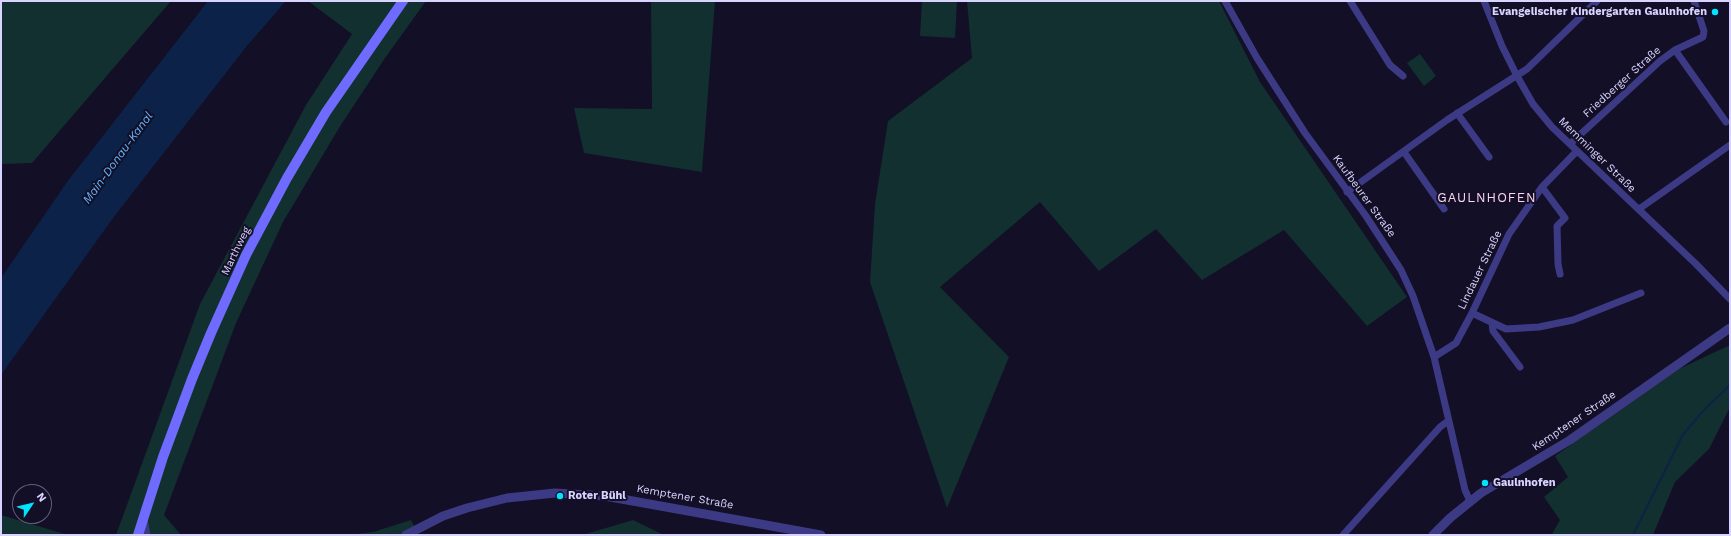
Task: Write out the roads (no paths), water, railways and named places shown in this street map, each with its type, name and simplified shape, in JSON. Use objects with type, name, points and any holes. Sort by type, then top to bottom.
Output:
[{"type":"main road","name":"Marthweg","points":[[138,535],[173,429],[202,352],[246,255],[278,194],[322,118],[364,54],[403,1]]},
{"type":"street","name":"Kaufbeurer Straße","points":[[1225,1],[1257,58],[1312,144],[1377,232],[1401,270],[1416,303],[1434,358],[1464,490],[1470,501]]},
{"type":"street","points":[[1350,1],[1390,65],[1403,76]]},
{"type":"street","name":"Memminger Straße","points":[[1484,1],[1502,46],[1533,104],[1577,151],[1730,299]]},
{"type":"street","points":[[1347,192],[1457,113],[1517,76],[1553,45],[1597,1]]},
{"type":"street","name":"Friedberger Straße","points":[[1570,144],[1660,61],[1675,50],[1703,37],[1704,31],[1694,1]]},
{"type":"street","points":[[1675,50],[1726,122]]},
{"type":"street","points":[[1457,113],[1489,157]]},
{"type":"street","points":[[1639,210],[1730,145]]},
{"type":"street","name":"Lindauer Straße","points":[[1434,358],[1456,343],[1472,313],[1509,234],[1542,188],[1577,151]]},
{"type":"street","points":[[1404,152],[1444,209]]},
{"type":"street","points":[[1542,188],[1565,218],[1557,226],[1558,264],[1560,274]]},
{"type":"street","points":[[1472,313],[1506,329],[1555,325],[1573,320],[1641,293]]},
{"type":"street","points":[[1492,323],[1492,331],[1520,367]]},
{"type":"street","name":"Kemptener Straße","points":[[1432,535],[1470,501],[1495,484],[1570,440],[1730,328]]},
{"type":"street","points":[[1343,535],[1440,427],[1448,421]]},
{"type":"street","name":"Kemptener Straße","points":[[406,535],[443,516],[467,508],[514,497],[555,493],[605,496],[821,535]]},
{"type":"street","points":[[143,520],[146,535]]},
{"type":"water","name":"Main-Donau-Kanal","points":[[208,1],[286,1],[246,47],[113,218],[1,375],[1,278],[67,182]]},
{"type":"waterway","points":[[1633,535],[1682,436],[1702,412],[1730,385]]},
{"type":"place","name":"Evangelischer Kindergarten Gaulnhofen","points":[[1715,12]]},
{"type":"place","name":"Gaulnhofen","points":[[1485,483]]},
{"type":"place","name":"Roter Bühl","points":[[560,496]]},
{"type":"district","name":"GAULNHOFEN","points":[[1487,198]]}]
